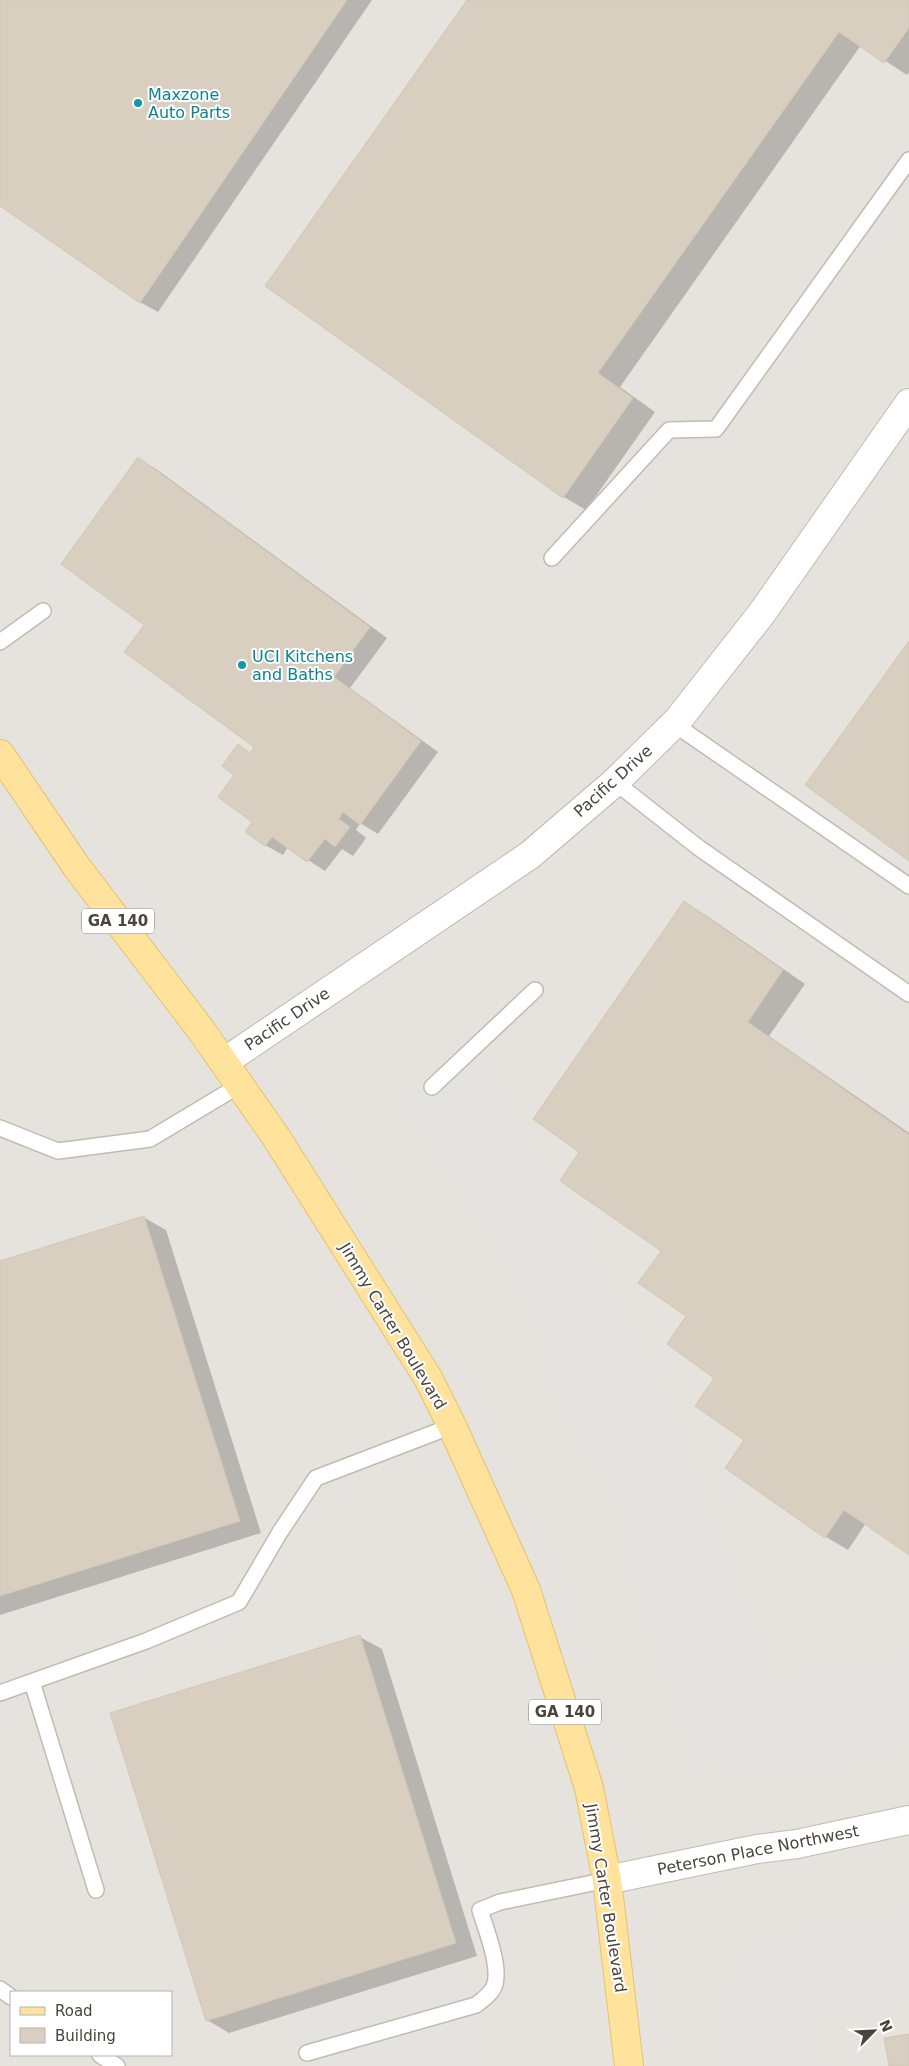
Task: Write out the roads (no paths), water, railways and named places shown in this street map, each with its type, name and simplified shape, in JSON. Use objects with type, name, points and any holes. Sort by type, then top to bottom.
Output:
[{"type":"main road","name":"Jimmy Carter Boulevard","points":[[0,754],[76,866],[224,1062],[276,1137],[428,1378],[452,1426],[526,1590],[589,1788],[607,1880],[629,2066]]},
{"type":"street","name":"Pacific Drive","points":[[224,1062],[530,855],[615,782],[674,724],[762,613],[909,403]]},
{"type":"street","name":"Peterson Place Northwest","points":[[607,1880],[757,1849],[797,1844],[909,1820]]},
{"type":"lane","points":[[552,558],[669,430],[716,428],[909,160]]},
{"type":"lane","points":[[0,642],[43,611]]},
{"type":"lane","points":[[674,724],[909,886]]},
{"type":"lane","points":[[615,782],[699,848],[909,994]]},
{"type":"lane","points":[[432,1087],[535,990]]},
{"type":"lane","points":[[0,1128],[58,1151],[150,1139],[240,1085]]},
{"type":"lane","points":[[0,1693],[146,1641],[238,1602],[280,1532],[316,1478],[452,1426]]},
{"type":"lane","points":[[32,1682],[96,1890]]},
{"type":"lane","points":[[307,2053],[476,2005],[489,1994],[495,1984],[495,1964],[480,1910],[500,1902],[607,1880]]},
{"type":"lane","points":[[102,2056],[117,2066]]},
{"type":"place","name":"Maxzone Auto Parts","points":[[138,103]]},
{"type":"place","name":"UCI Kitchens and Baths","points":[[242,665]]}]
